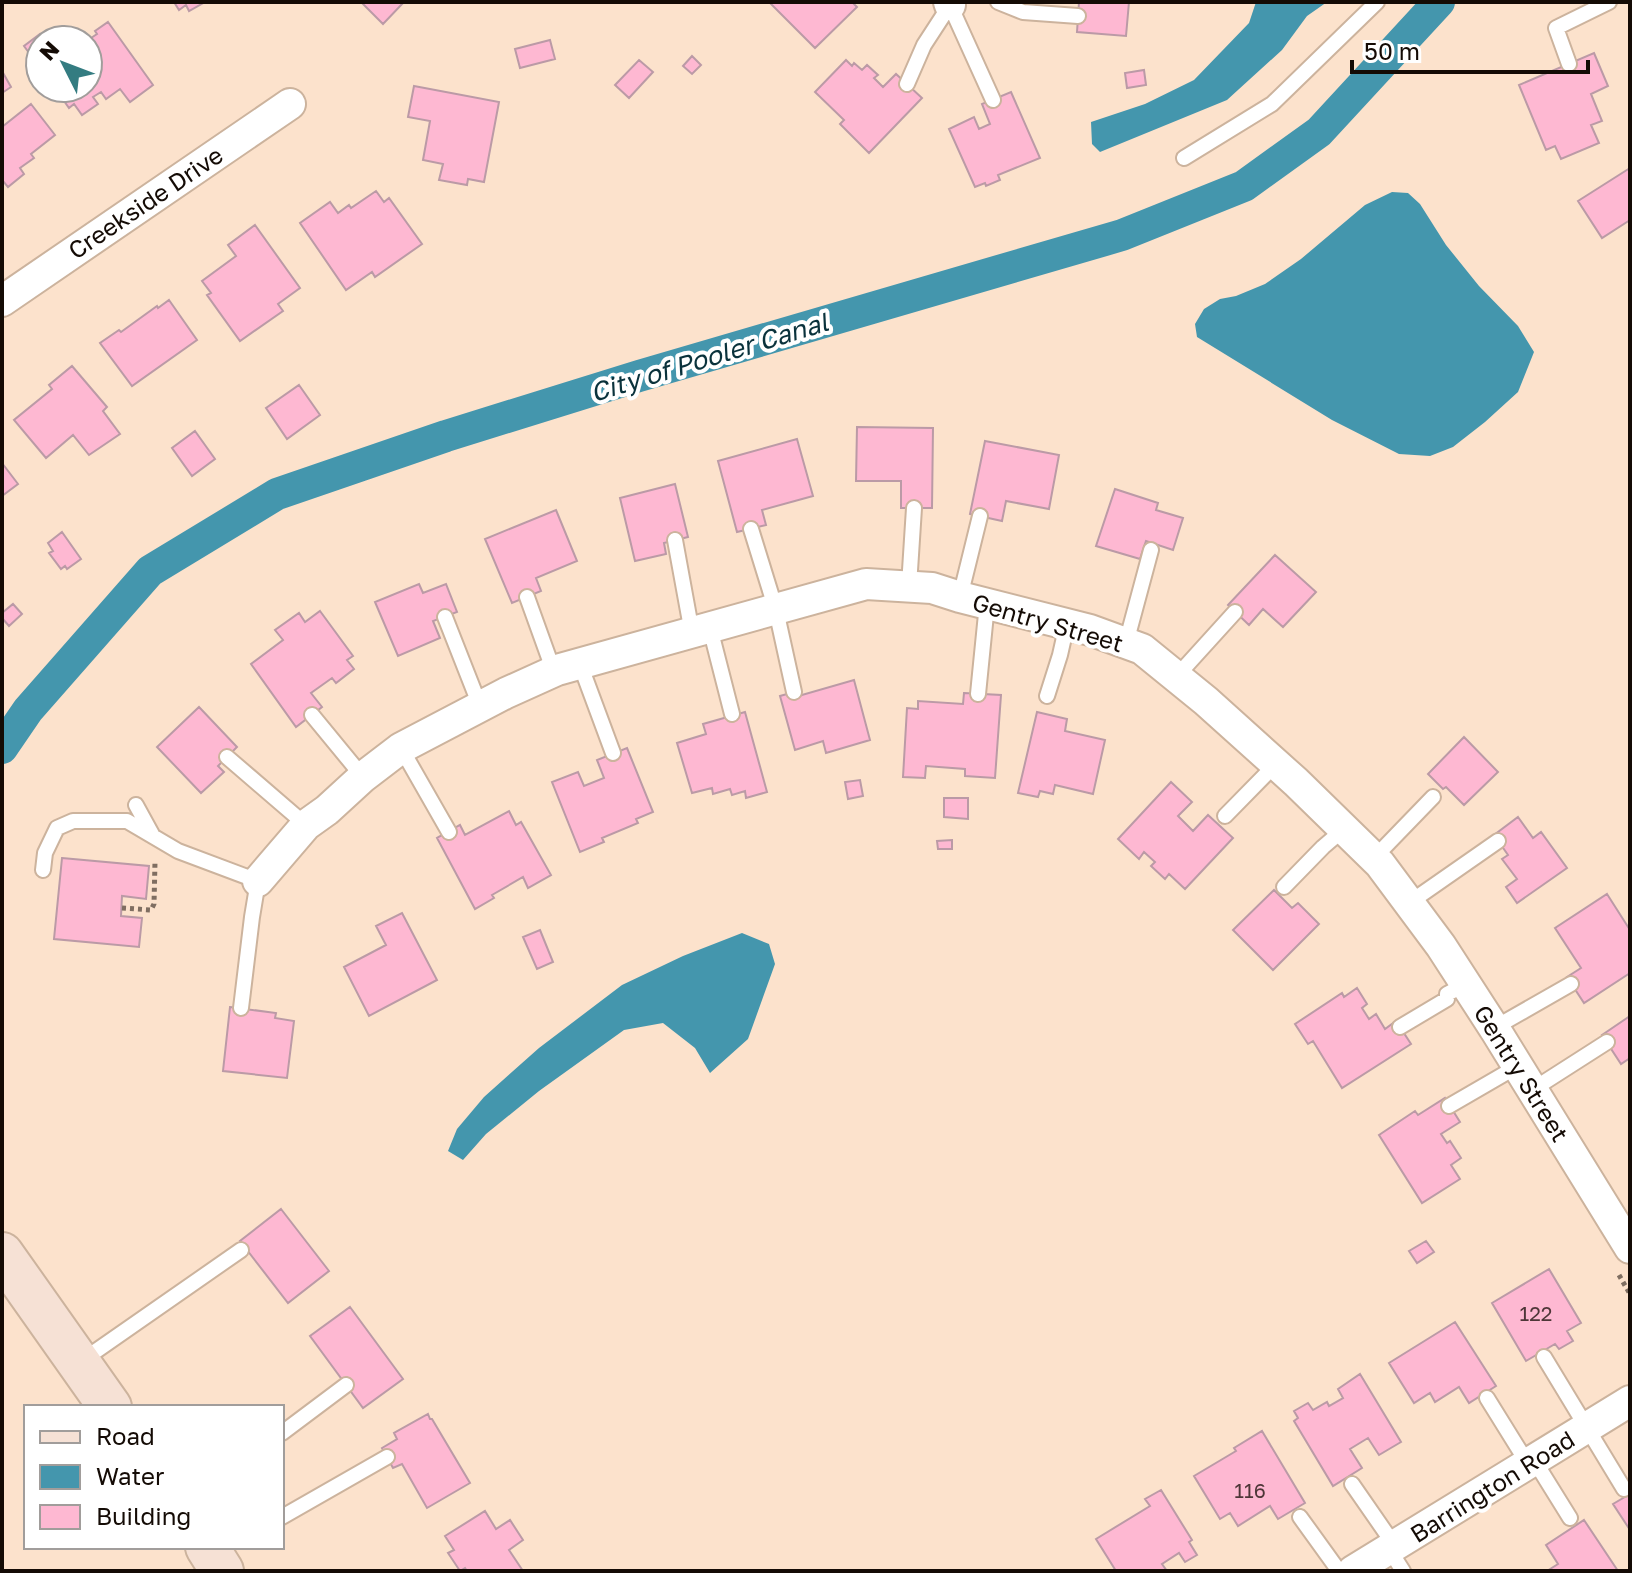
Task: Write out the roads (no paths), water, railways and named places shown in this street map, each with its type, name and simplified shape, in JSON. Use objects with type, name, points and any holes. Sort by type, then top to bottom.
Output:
[{"type":"street","name":"Creekside Drive","points":[[2,301],[290,104]]},
{"type":"street","name":"Gentry Street","points":[[258,881],[306,825],[401,748],[480,706],[567,668],[866,584],[932,588],[1090,630],[1142,649],[1276,764],[1374,858],[1441,946],[1494,1028],[1525,1078],[1622,1257]]},
{"type":"street","points":[[2,1254],[109,1405]]},
{"type":"street","name":"Barrington Road","points":[[1353,1571],[1396,1555],[1531,1462],[1630,1401]]},
{"type":"lane","points":[[998,2],[1023,12],[1078,16]]},
{"type":"lane","points":[[1184,158],[1272,104],[1377,2]]},
{"type":"lane","points":[[1569,64],[1556,28],[1609,2]]},
{"type":"lane","points":[[907,84],[924,45],[950,4]]},
{"type":"lane","points":[[950,4],[993,100]]},
{"type":"lane","points":[[909,586],[914,508]]},
{"type":"lane","points":[[978,694],[973,601],[980,516]]},
{"type":"lane","points":[[751,529],[776,610],[794,692]]},
{"type":"lane","points":[[675,540],[701,631],[732,714]]},
{"type":"lane","points":[[1126,643],[1151,550]]},
{"type":"lane","points":[[527,597],[613,753]]},
{"type":"lane","points":[[1176,677],[1235,612]]},
{"type":"lane","points":[[445,617],[480,706]]},
{"type":"lane","points":[[1047,696],[1067,624]]},
{"type":"lane","points":[[312,715],[363,777]]},
{"type":"lane","points":[[401,748],[449,832]]},
{"type":"lane","points":[[227,757],[306,825]]},
{"type":"lane","points":[[1225,816],[1276,764]]},
{"type":"lane","points":[[1374,858],[1433,797]]},
{"type":"lane","points":[[136,805],[155,838]]},
{"type":"lane","points":[[43,870],[45,853],[57,828],[73,821],[127,821],[178,851],[258,881],[241,1008]]},
{"type":"lane","points":[[1284,887],[1344,829]]},
{"type":"lane","points":[[1409,903],[1498,841]]},
{"type":"lane","points":[[1400,1027],[1466,984]]},
{"type":"lane","points":[[1494,1028],[1571,984]]},
{"type":"lane","points":[[1449,1106],[1525,1078],[1607,1042]]},
{"type":"lane","points":[[80,1363],[241,1250]]},
{"type":"lane","points":[[1544,1357],[1624,1489]]},
{"type":"lane","points":[[284,1432],[346,1385]]},
{"type":"lane","points":[[1487,1398],[1570,1518]]},
{"type":"lane","points":[[284,1516],[387,1457]]},
{"type":"lane","points":[[1352,1484],[1396,1555]]},
{"type":"lane","points":[[1300,1517],[1339,1571]]},
{"type":"water","points":[[1256,2],[1327,2],[1307,16],[1282,50],[1227,100],[1100,152],[1092,144],[1091,122],[1145,104],[1194,80],[1249,23]]},
{"type":"water","points":[[1392,192],[1408,193],[1420,204],[1446,245],[1479,286],[1518,326],[1534,352],[1518,392],[1453,447],[1430,456],[1399,454],[1332,420],[1197,337],[1195,324],[1204,309],[1220,299],[1265,284],[1301,259],[1365,205]]},
{"type":"water","points":[[742,933],[769,944],[775,964],[748,1039],[710,1073],[695,1048],[663,1023],[624,1030],[539,1091],[486,1134],[463,1160],[448,1151],[457,1129],[484,1097],[539,1048],[622,985]]},
{"type":"waterway","name":"City of Pooler Canal","points":[[2,748],[28,710],[150,571],[277,494],[446,436],[639,376],[1122,235],[1244,186],[1319,132],[1439,2]]}]
